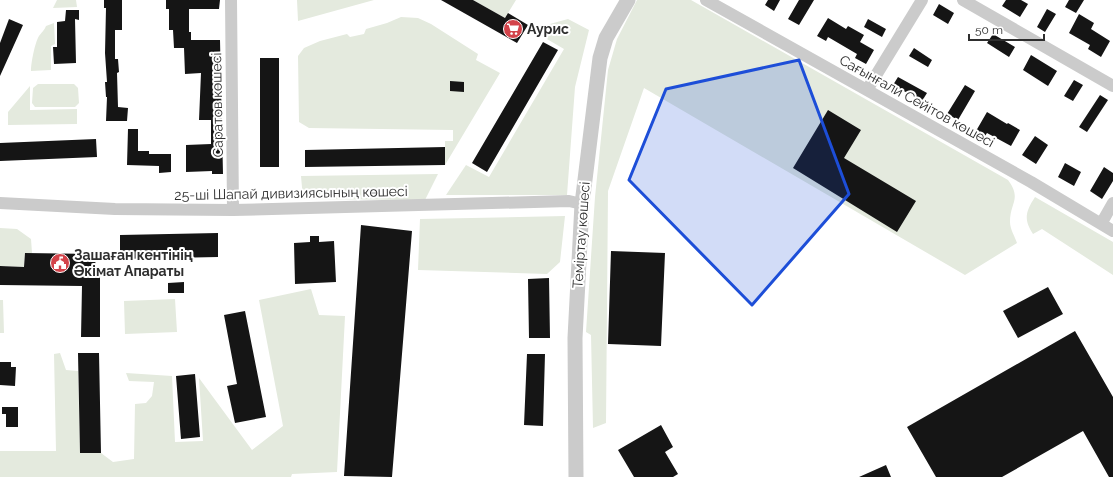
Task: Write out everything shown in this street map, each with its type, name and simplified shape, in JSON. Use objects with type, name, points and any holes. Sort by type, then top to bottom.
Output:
[{"type":"street","name":"Саратов көшесі","points":[[231,0],[232,210]]},
{"type":"street","name":"Теміртау көшесі","points":[[576,477],[575,338],[582,204],[600,58],[606,38],[628,0]]},
{"type":"street","name":"Сағынғали Сейітов көшесі","points":[[706,0],[1031,182],[1113,231]]},
{"type":"street","points":[[867,90],[922,0]]},
{"type":"street","points":[[963,0],[1113,86]]},
{"type":"street","name":"25-ші Шапай дивизиясының көшесі","points":[[0,203],[115,209],[232,210],[429,206],[569,201],[582,204]]},
{"type":"street","points":[[1101,224],[1113,203]]},
{"type":"highlighted area","points":[[799,60],[849,194],[752,305],[629,180],[666,89]]},
{"type":"shaded area","points":[[57,0],[76,0],[77,7],[53,8]]},
{"type":"shaded area","points":[[297,0],[374,0],[298,21]]},
{"type":"shaded area","points":[[473,0],[516,0],[505,18]]},
{"type":"shaded area","points":[[637,0],[691,0],[1008,180],[1012,186],[1015,196],[1010,215],[1010,225],[1017,243],[965,275],[644,88],[608,191],[606,423],[593,428],[591,335],[586,332],[595,197],[608,70],[617,39]]},
{"type":"shaded area","points":[[401,17],[418,18],[431,24],[478,54],[476,60],[500,73],[445,165],[445,141],[453,141],[453,130],[309,128],[299,122],[298,56],[304,48],[320,41],[347,34],[350,37],[364,34],[366,29]],"holes":[[[450,82],[464,82],[464,91],[450,91]]]},
{"type":"shaded area","points":[[568,19],[589,30],[575,87],[567,195],[446,195],[466,165],[489,177],[564,49],[540,35],[539,27]]},
{"type":"shaded area","points":[[54,23],[55,44],[51,46],[51,70],[31,71],[39,36],[46,26]]},
{"type":"shaded area","points":[[38,84],[74,84],[78,88],[79,103],[75,107],[35,107],[32,103],[33,88]]},
{"type":"shaded area","points":[[30,86],[30,110],[77,109],[77,124],[8,125],[8,112]]},
{"type":"shaded area","points":[[438,174],[425,200],[303,199],[301,176]]},
{"type":"shaded area","points":[[1035,197],[1113,242],[1113,275],[1042,229],[1033,234],[1028,224],[1027,215],[1029,207]]},
{"type":"shaded area","points":[[565,216],[560,262],[547,274],[418,270],[420,219]]},
{"type":"shaded area","points":[[0,228],[17,229],[31,239],[32,253],[25,253],[24,267],[0,266]]},
{"type":"shaded area","points":[[311,289],[319,315],[345,316],[337,472],[292,474],[291,477],[0,477],[0,451],[56,451],[54,354],[60,353],[66,370],[78,371],[80,453],[101,453],[113,462],[134,459],[135,404],[146,403],[152,396],[154,382],[129,381],[126,373],[172,376],[175,442],[203,441],[199,378],[252,450],[283,426],[259,300]]},
{"type":"shaded area","points":[[175,299],[177,332],[125,334],[124,301]]},
{"type":"shaded area","points":[[0,300],[3,300],[4,333],[0,333]]},
{"type":"building","points":[[104,0],[122,0],[122,30],[115,30],[115,59],[118,59],[119,72],[117,73],[118,107],[128,108],[127,121],[106,121],[106,8],[104,8]]},
{"type":"building","points":[[166,0],[220,0],[219,9],[189,9],[189,32],[191,32],[191,40],[220,40],[223,174],[212,174],[212,171],[186,172],[186,145],[211,144],[211,120],[199,120],[201,73],[185,74],[184,48],[174,48],[173,30],[169,30],[169,9],[166,9]]},
{"type":"building","points":[[441,0],[473,0],[505,18],[508,13],[528,25],[517,43]]},
{"type":"building","points":[[768,0],[780,0],[774,11],[765,5]]},
{"type":"building","points":[[799,0],[814,0],[799,25],[788,19]]},
{"type":"building","points":[[1006,0],[1021,0],[1028,4],[1020,17],[1002,6]]},
{"type":"building","points":[[1069,0],[1084,0],[1076,13],[1065,7]]},
{"type":"building","points":[[939,4],[954,13],[948,24],[933,15]]},
{"type":"building","points":[[1047,9],[1056,14],[1045,32],[1037,27]]},
{"type":"building","points":[[66,10],[79,10],[79,20],[75,19],[76,63],[54,64],[53,47],[57,47],[57,22],[65,21]]},
{"type":"building","points":[[1079,14],[1094,23],[1091,29],[1110,41],[1101,57],[1088,49],[1090,45],[1069,33]]},
{"type":"building","points":[[828,18],[846,29],[848,26],[864,35],[860,42],[874,50],[866,64],[855,58],[857,54],[828,37],[826,41],[817,36]]},
{"type":"building","points":[[9,19],[23,25],[0,76],[0,43]]},
{"type":"building","points":[[868,19],[886,29],[882,37],[864,27]]},
{"type":"building","points":[[993,34],[1015,47],[1009,57],[987,43]]},
{"type":"building","points":[[543,42],[558,50],[487,172],[472,163]]},
{"type":"building","points":[[914,48],[932,60],[928,67],[909,56]]},
{"type":"building","points":[[1031,55],[1057,71],[1048,86],[1023,70]]},
{"type":"building","points":[[260,58],[279,58],[279,167],[260,167]]},
{"type":"building","points":[[898,77],[927,93],[922,101],[893,85]]},
{"type":"building","points":[[1074,80],[1083,85],[1073,101],[1064,96]]},
{"type":"building","points":[[450,81],[464,82],[464,92],[450,91]]},
{"type":"building","points":[[965,85],[975,91],[958,120],[947,114]]},
{"type":"building","points":[[1100,95],[1108,100],[1087,132],[1079,127]]},
{"type":"building","points":[[828,110],[861,130],[844,158],[916,201],[897,232],[793,168]]},
{"type":"building","points":[[987,112],[1020,130],[1011,146],[987,133],[985,136],[976,131]]},
{"type":"building","points":[[128,129],[138,129],[138,151],[149,151],[149,154],[171,154],[171,172],[159,173],[159,166],[127,165]]},
{"type":"building","points":[[1035,136],[1048,145],[1036,164],[1022,155]]},
{"type":"building","points":[[96,139],[97,157],[0,161],[0,143]]},
{"type":"building","points":[[445,147],[445,165],[305,167],[305,150]]},
{"type":"building","points":[[1065,163],[1081,172],[1074,186],[1058,177]]},
{"type":"building","points":[[1104,167],[1113,173],[1113,181],[1102,199],[1090,191]]},
{"type":"building","points":[[361,225],[412,231],[392,477],[344,476]]},
{"type":"building","points":[[218,233],[218,257],[120,259],[120,235]]},
{"type":"building","points":[[310,236],[319,236],[319,242],[334,241],[336,282],[295,284],[294,243],[310,242]]},
{"type":"building","points":[[611,251],[665,253],[661,346],[608,344]]},
{"type":"building","points":[[25,253],[96,254],[95,268],[100,268],[100,337],[81,337],[82,286],[0,285],[0,266],[24,267]]},
{"type":"building","points":[[549,278],[550,338],[529,338],[528,279]]},
{"type":"building","points":[[184,282],[184,293],[168,293],[168,283]]},
{"type":"building","points":[[1048,287],[1063,314],[1018,338],[1003,311]]},
{"type":"building","points":[[245,311],[266,417],[235,423],[227,386],[237,384],[224,315]]},
{"type":"building","points":[[1075,331],[1113,397],[1113,477],[1109,477],[1083,431],[1002,477],[936,477],[907,427]]},
{"type":"building","points":[[78,353],[99,353],[101,453],[80,453]]},
{"type":"building","points":[[527,354],[545,354],[543,426],[524,425]]},
{"type":"building","points":[[0,362],[11,362],[11,367],[16,367],[15,386],[0,385]]},
{"type":"building","points":[[195,374],[200,437],[181,439],[176,376]]},
{"type":"building","points":[[2,407],[18,407],[18,427],[6,427],[6,414],[2,414]]},
{"type":"building","points":[[661,425],[673,447],[665,452],[678,474],[673,477],[634,477],[618,450]]},
{"type":"building","points":[[886,465],[891,477],[859,477]]},
{"type":"place","name":"Аурис","points":[[513,29]]},
{"type":"place","name":"Зашаған кентінің Әкімат Апараты","points":[[60,263]]}]
